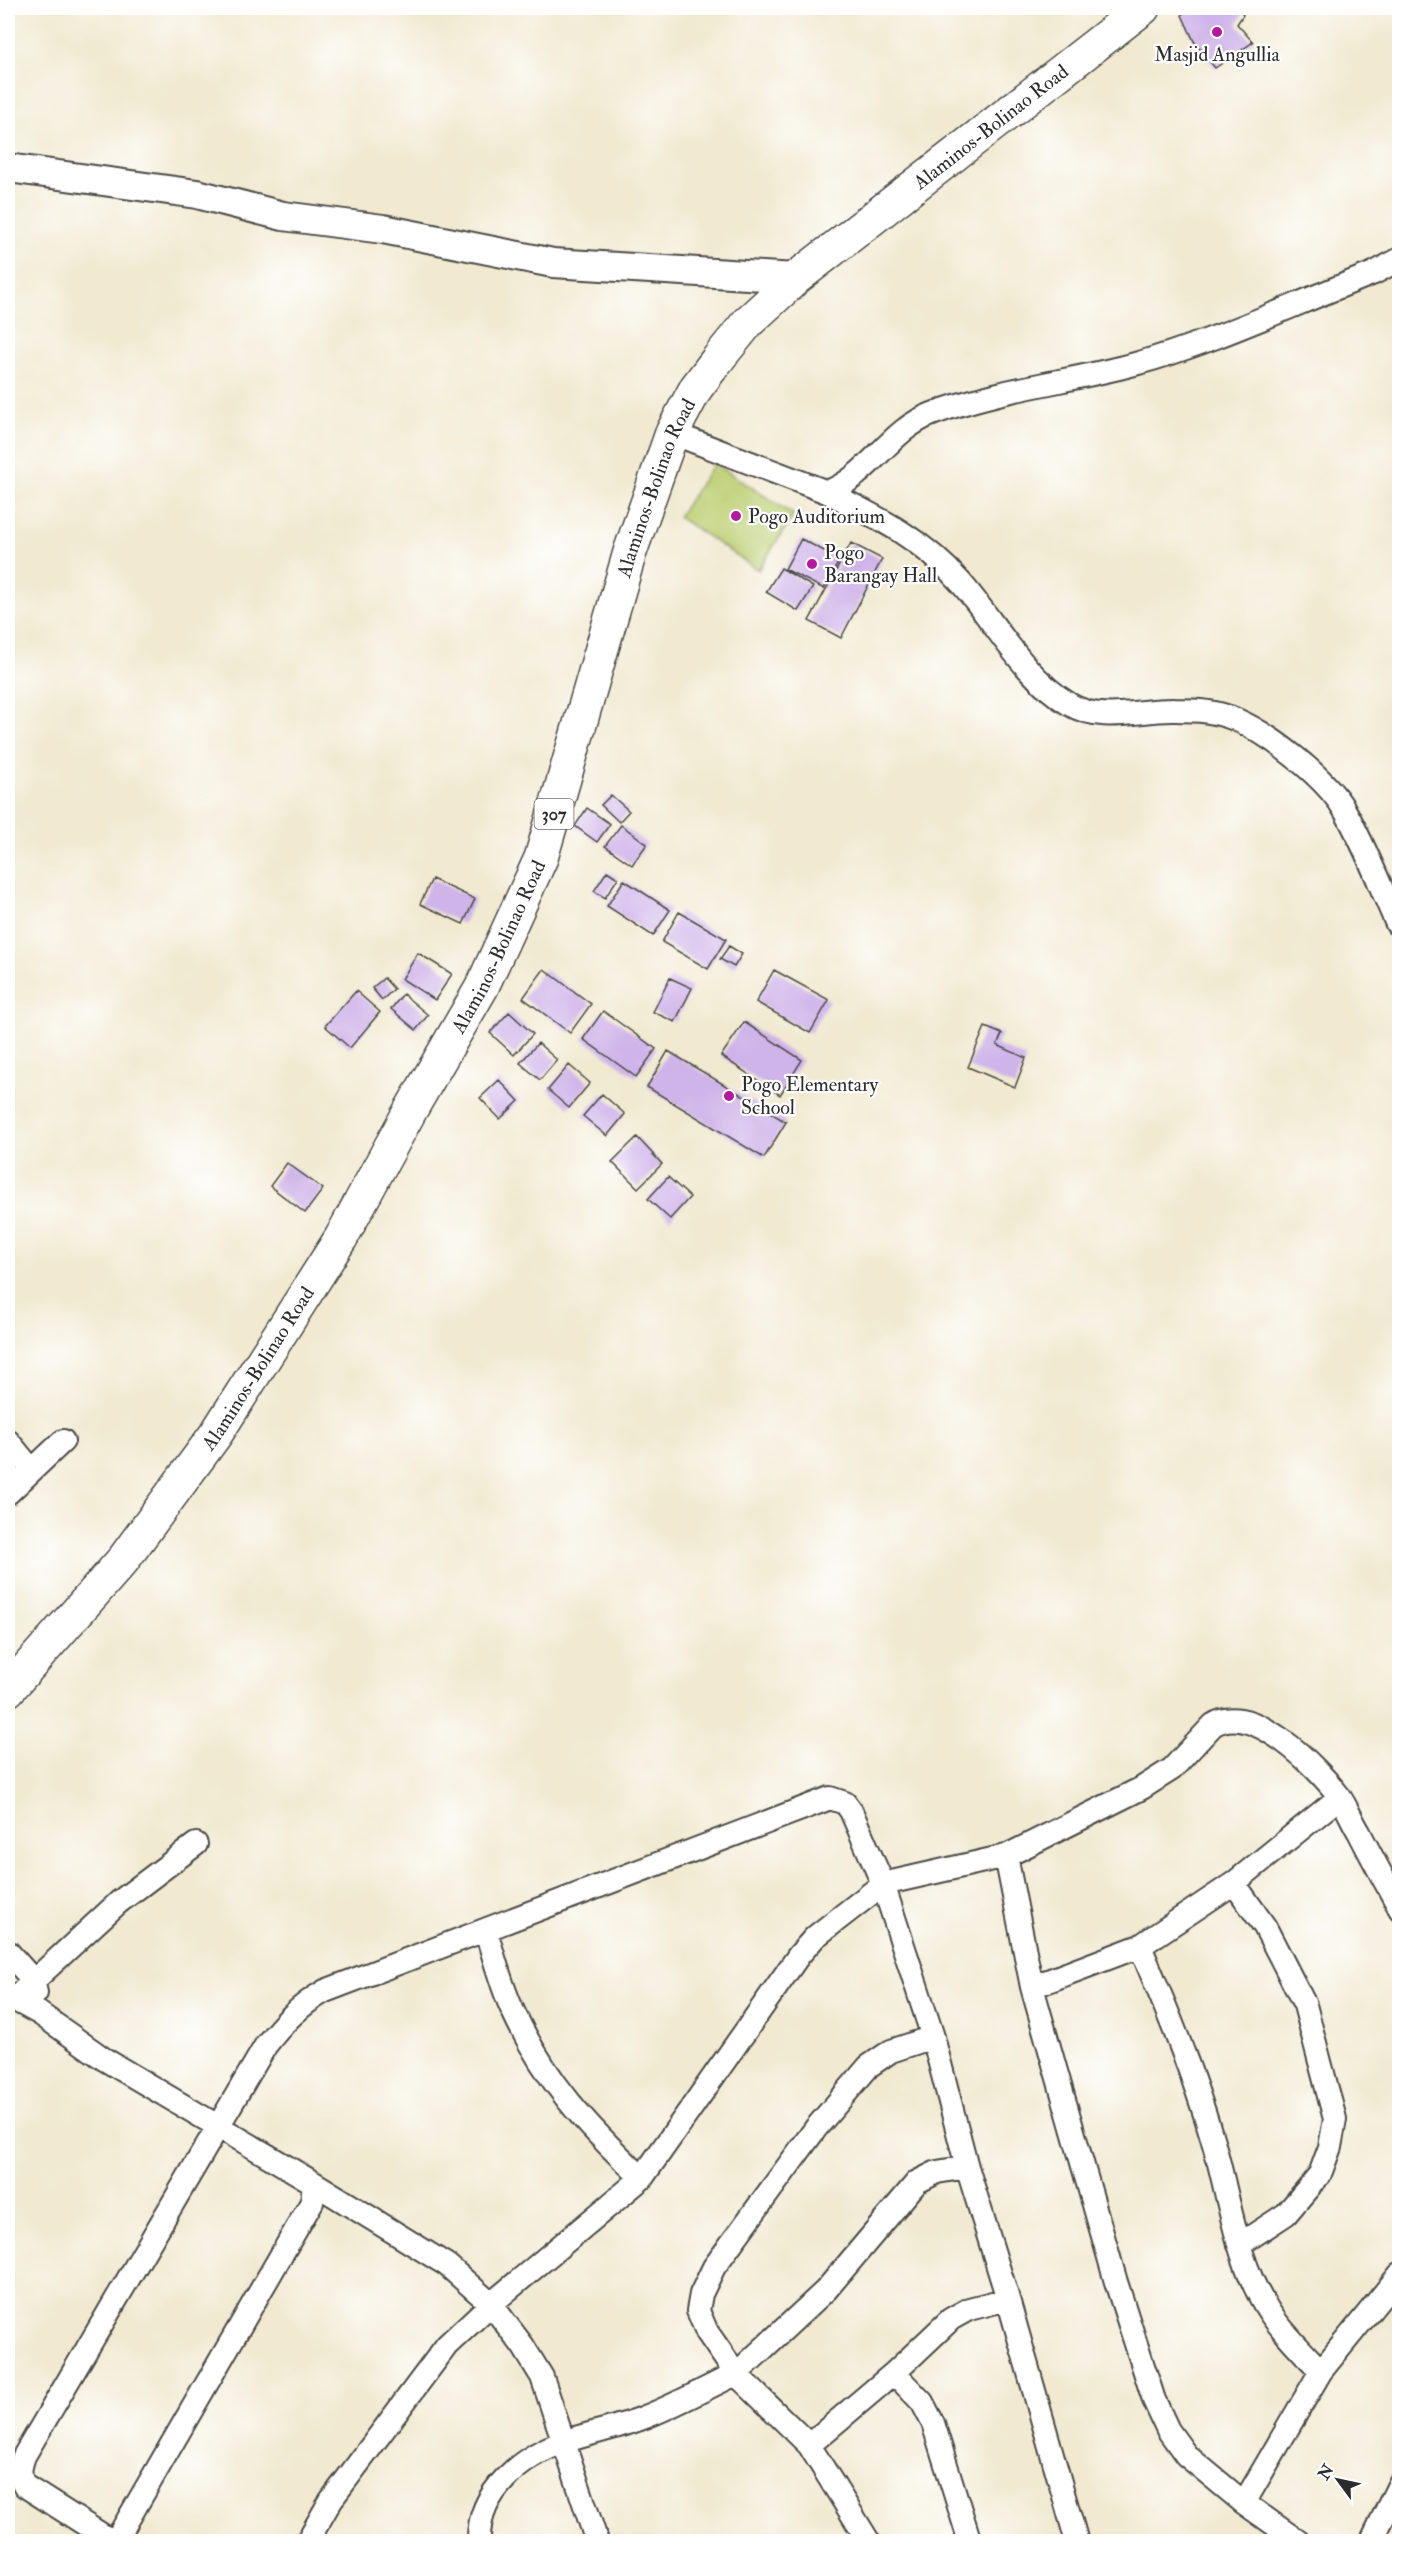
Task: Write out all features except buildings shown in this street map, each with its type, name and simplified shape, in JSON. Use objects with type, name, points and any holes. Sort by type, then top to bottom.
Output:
[{"type":"main road","name":"Alaminos-Bolinao Road","points":[[8,1690],[123,1560],[216,1434],[341,1238],[410,1111],[482,987],[541,858],[630,552],[672,433],[696,388],[748,322],[796,278],[1143,8]]},
{"type":"street","points":[[8,168],[197,194],[283,216],[383,230],[553,263],[796,278]]},
{"type":"street","points":[[827,492],[858,475],[896,435],[929,415],[1046,382],[1136,363],[1374,273],[1400,259]]},
{"type":"street","points":[[672,433],[827,492],[890,523],[922,547],[960,582],[1035,677],[1070,704],[1096,714],[1126,716],[1166,710],[1204,710],[1236,719],[1267,738],[1319,780],[1343,809],[1397,924]]},
{"type":"street","points":[[8,1441],[31,1469]]},
{"type":"street","points":[[8,1493],[63,1441]]},
{"type":"street","points":[[307,2541],[331,2500],[447,2346],[492,2304],[642,2178],[799,1955],[815,1937],[883,1884],[1006,1856],[1142,1788],[1172,1769],[1221,1719],[1234,1719],[1257,1725],[1280,1738],[1340,1797],[1400,1909]]},
{"type":"street","points":[[1032,1987],[1140,1946],[1234,1882],[1340,1797]]},
{"type":"street","points":[[314,2183],[312,2202],[114,2541],[25,2486],[20,2478],[20,2467],[266,2044],[301,2005],[325,1991],[830,1798],[845,1803],[851,1811],[883,1884],[933,2037],[967,2167],[1008,2299],[1077,2541]]},
{"type":"street","points":[[196,1844],[119,1902],[10,1998],[39,2013],[104,2060],[314,2183],[447,2265],[492,2304],[523,2346],[542,2377],[597,2541]]},
{"type":"street","points":[[1006,1856],[1032,1987],[1116,2282],[1154,2400],[1168,2430],[1186,2455],[1244,2503],[1299,2541]]},
{"type":"street","points":[[1234,1882],[1265,1927],[1305,2005],[1335,2119],[1330,2147],[1320,2174],[1286,2214],[1239,2245]]},
{"type":"street","points":[[486,1931],[512,2008],[550,2077],[588,2127],[642,2178]]},
{"type":"street","points":[[1140,1946],[1170,2018],[1213,2141],[1239,2245],[1270,2315],[1321,2371]]},
{"type":"street","points":[[8,1952],[33,1980],[39,2013]]},
{"type":"street","points":[[869,2541],[809,2445],[735,2374],[707,2332],[698,2311],[701,2294],[714,2267],[816,2128],[869,2066],[891,2050],[933,2037]]},
{"type":"street","points":[[479,2541],[478,2532],[487,2504],[496,2488],[511,2471],[563,2442],[640,2419],[735,2374],[826,2290],[917,2182],[937,2172],[967,2167]]},
{"type":"street","points":[[1244,2503],[1321,2371],[1400,2274]]},
{"type":"street","points":[[809,2445],[894,2373],[951,2319],[969,2309],[1008,2299]]},
{"type":"street","points":[[894,2373],[921,2402],[933,2423],[970,2541]]},
{"type":"street","points":[[1371,2541],[1400,2483]]},
{"type":"green space","name":"Pogo Auditorium","points":[[714,463],[794,515],[758,570],[678,517]]},
{"type":"place","name":"Masjid Angullia","points":[[1217,32]]},
{"type":"place","name":"Pogo Auditorium","points":[[736,516]]},
{"type":"place","name":"Pogo Barangay Hall","points":[[812,564]]},
{"type":"place","name":"Pogo Elementary School","points":[[729,1096]]}]
